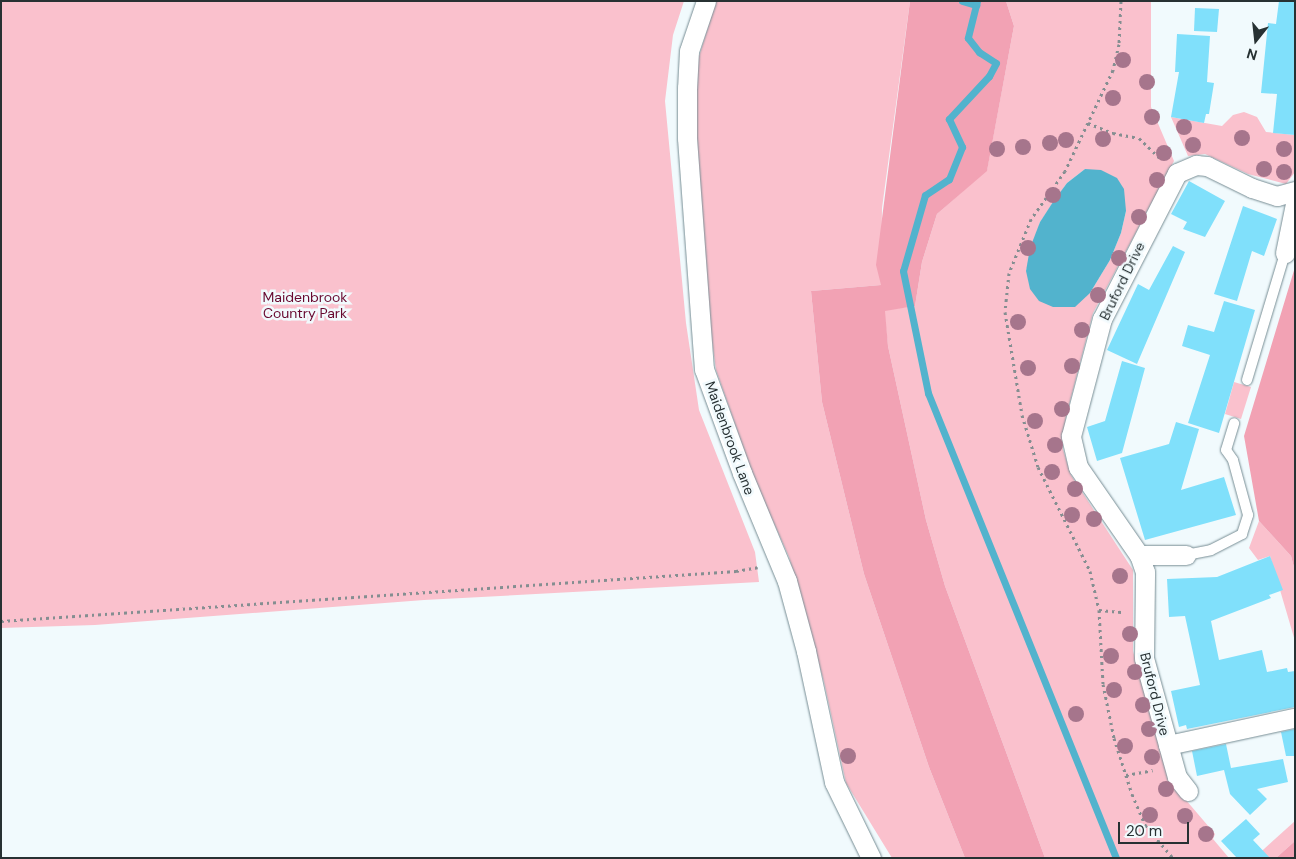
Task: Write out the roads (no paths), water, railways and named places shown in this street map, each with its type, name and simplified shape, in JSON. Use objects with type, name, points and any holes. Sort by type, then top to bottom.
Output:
[{"type":"street","name":"Maidenbrook Lane","points":[[706,1],[689,51],[687,104],[704,369],[779,563],[806,651],[834,782],[871,858]]},
{"type":"street","name":"Bruford Drive","points":[[1188,791],[1177,778],[1173,766],[1144,658],[1145,572],[1139,555],[1078,467],[1071,436],[1102,319],[1177,173],[1196,165],[1207,166],[1252,188],[1277,196],[1294,198]]},
{"type":"street","points":[[1285,253],[1294,198]]},
{"type":"street","points":[[1139,555],[1186,555]]},
{"type":"street","name":"Bruford Drive","points":[[1168,745],[1293,718]]},
{"type":"lane","points":[[1247,380],[1285,253]]},
{"type":"lane","points":[[1186,555],[1211,550],[1242,534],[1248,515],[1233,460],[1226,450],[1234,423]]},
{"type":"water","points":[[1085,169],[1101,170],[1117,178],[1124,189],[1126,211],[1121,233],[1110,260],[1090,293],[1075,307],[1053,307],[1039,301],[1030,289],[1026,271],[1030,248],[1040,222],[1053,202],[1067,183]]},
{"type":"waterway","points":[[962,1],[976,5]]},
{"type":"waterway","points":[[977,1],[968,38],[979,52],[996,63],[989,76],[949,119],[962,147],[949,179],[925,195],[903,271],[928,393],[1116,858]]},
{"type":"park label","name":"Maidenbrook Country Park","points":[[305,306]]}]
